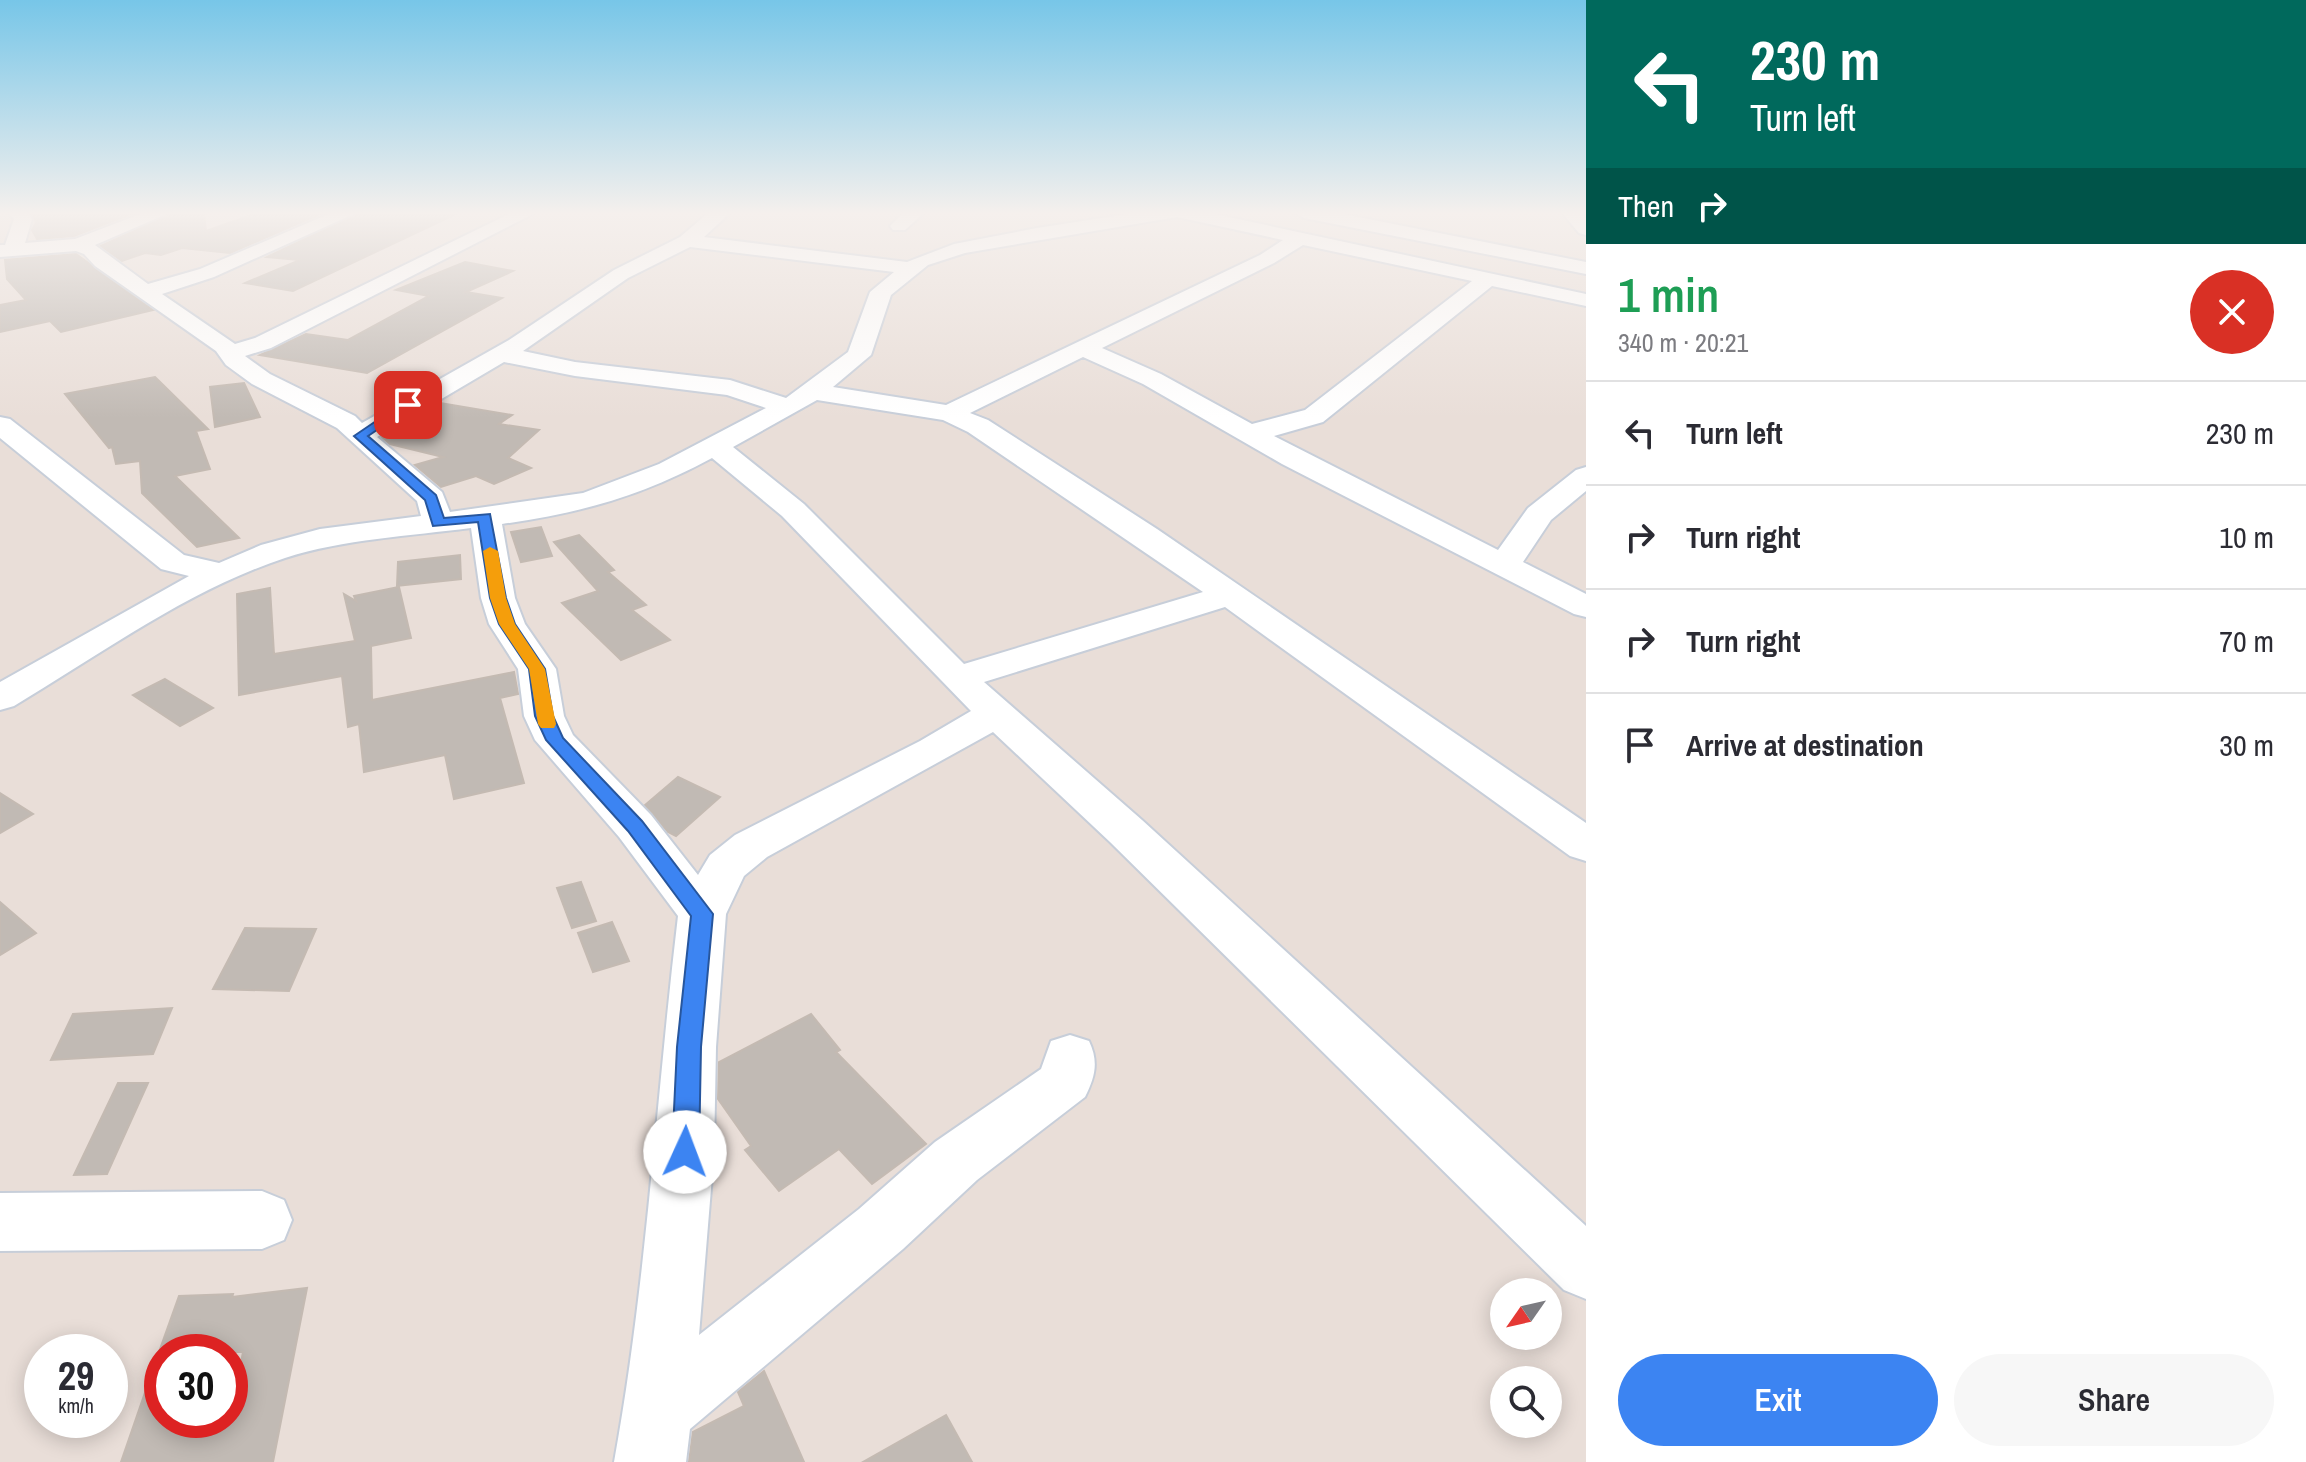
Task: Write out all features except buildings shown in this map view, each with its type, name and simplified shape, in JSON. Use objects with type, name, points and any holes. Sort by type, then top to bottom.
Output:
[{"type":"street","points":[[130,281],[261,379],[332,413],[431,498],[462,520],[507,624],[537,669],[544,716],[555,740],[635,826],[702,914]]},
{"type":"street","points":[[145,292],[180,281]]},
{"type":"street","points":[[230,353],[263,343],[388,281]]},
{"type":"street","points":[[360,436],[564,316],[611,281]]},
{"type":"street","points":[[0,698],[184,590],[272,552],[320,539],[591,500],[669,470],[789,407],[859,355],[881,292],[894,281]]},
{"type":"street","points":[[949,413],[1221,281]]},
{"type":"street","points":[[1249,433],[1291,425],[1314,416],[1485,281]]},
{"type":"street","points":[[1503,281],[1586,300]]},
{"type":"street","points":[[1083,348],[1152,379],[1249,433],[1586,607]]},
{"type":"street","points":[[502,354],[575,369],[730,388],[789,407]]},
{"type":"street","points":[[813,392],[949,413],[978,426],[1229,595],[1586,845]]},
{"type":"street","points":[[0,425],[173,562],[220,573]]},
{"type":"street","points":[[714,446],[793,510],[957,678],[1126,831],[1586,1268]]},
{"type":"street","points":[[1502,564],[1519,548],[1539,515],[1586,476]]},
{"type":"street","points":[[957,678],[1229,595]]},
{"type":"street","points":[[654,1436],[685,1152],[689,1047],[702,914],[726,866],[751,846],[934,750],[996,713]]},
{"type":"street","points":[[654,1436],[956,1161],[1066,1081],[1070,1057]]},
{"type":"street","points":[[0,1222],[262,1220]]},
{"type":"slow traffic","points":[[490,551],[498,598],[507,624],[537,669],[547,724]]},
{"type":"route","points":[[408,405],[360,436],[431,498],[438,523],[485,517],[498,598],[514,637],[528,652],[537,669],[544,716],[555,740],[635,826],[702,914],[689,1047],[685,1152]]}]
